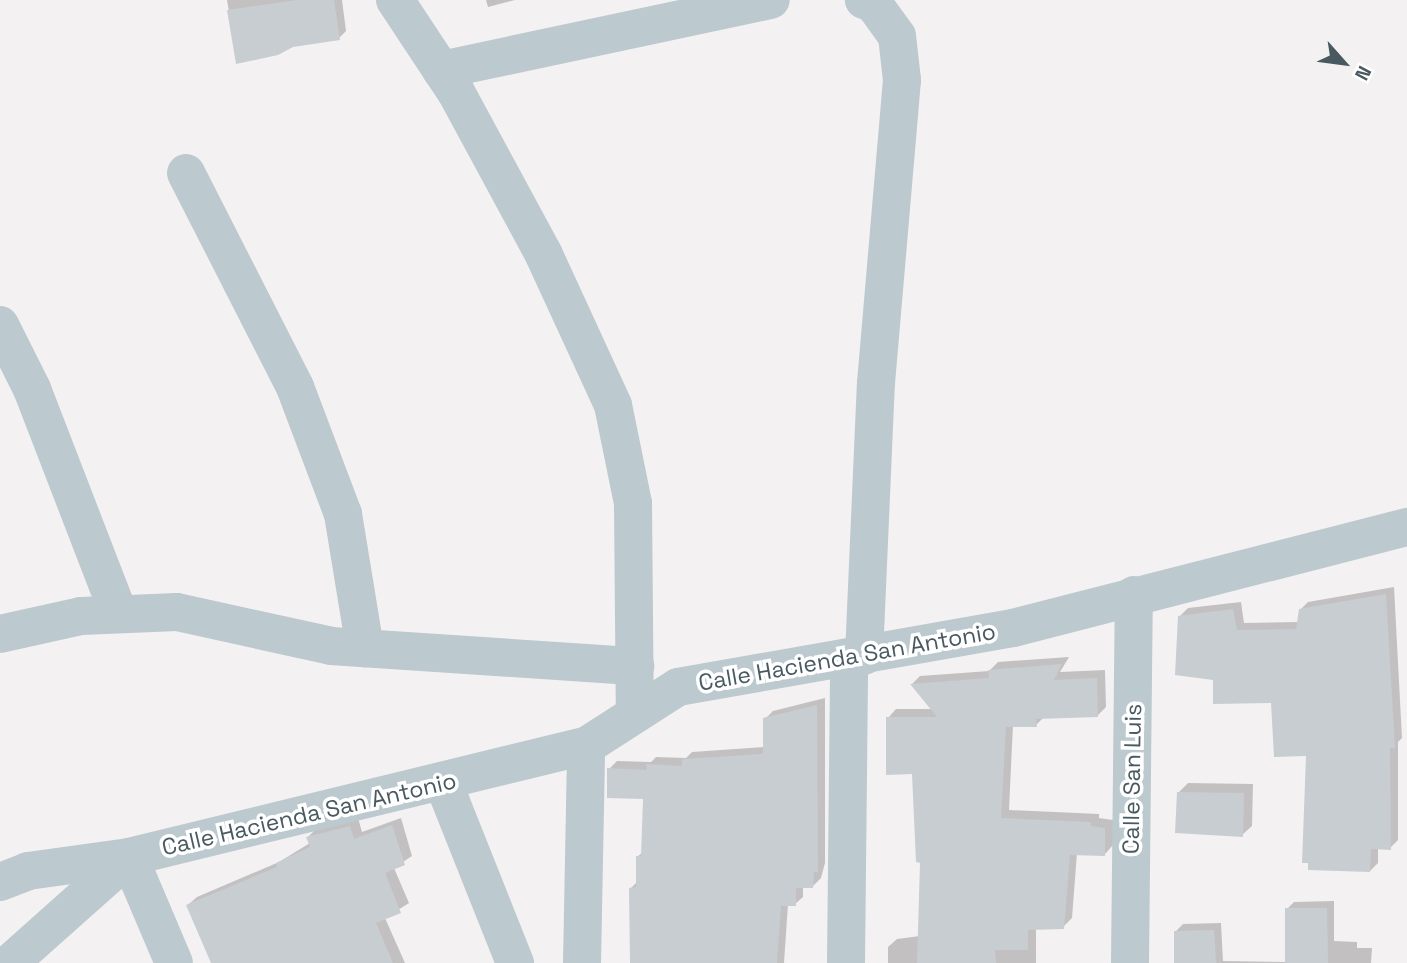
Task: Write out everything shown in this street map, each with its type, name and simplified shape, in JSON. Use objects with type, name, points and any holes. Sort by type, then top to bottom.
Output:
[{"type":"street","points":[[395,0],[441,70],[544,255],[613,405],[633,503],[635,714]]},
{"type":"street","points":[[441,70],[771,0]]},
{"type":"street","points":[[846,963],[856,657],[902,80],[897,36],[874,4],[864,0]]},
{"type":"street","points":[[186,173],[305,413],[343,514],[365,648]]},
{"type":"street","points":[[0,325],[32,389],[119,614]]},
{"type":"street","name":"Calle Hacienda San Antonio","points":[[10,963],[128,857],[586,746],[678,687],[1013,628],[1407,527]]},
{"type":"street","name":"Calle San Luis","points":[[1130,963],[1134,595]]},
{"type":"street","points":[[0,634],[81,616],[177,612],[331,646],[635,666]]},
{"type":"street","points":[[582,963],[586,746]]},
{"type":"street","points":[[443,782],[515,963]]},
{"type":"street","points":[[0,882],[28,871],[128,857],[174,963]]},
{"type":"building","points":[[297,0],[334,0],[340,40],[293,47],[278,55],[236,64],[227,10]]},
{"type":"building","points":[[1386,594],[1395,748],[1390,748],[1391,850],[1371,849],[1370,872],[1308,870],[1308,863],[1302,863],[1306,756],[1274,757],[1271,703],[1213,704],[1213,680],[1175,675],[1178,616],[1233,609],[1237,630],[1296,629],[1299,609]]},
{"type":"building","points":[[1062,664],[1054,680],[1097,678],[1098,717],[1036,719],[1037,727],[1006,727],[1001,818],[1091,822],[1091,826],[1105,828],[1105,856],[1070,855],[1064,929],[1028,930],[1028,950],[995,950],[996,963],[917,963],[920,863],[916,862],[912,774],[886,775],[886,717],[937,717],[910,684],[989,678],[988,670]]},
{"type":"building","points":[[817,705],[818,872],[814,872],[813,888],[796,888],[796,906],[781,906],[777,963],[630,963],[629,888],[636,887],[636,856],[641,856],[643,799],[607,798],[607,768],[647,770],[646,764],[682,766],[682,759],[763,754],[763,718]]},
{"type":"building","points":[[1177,792],[1244,793],[1243,837],[1175,833]]},
{"type":"building","points":[[392,825],[405,865],[385,873],[401,913],[376,923],[393,963],[211,963],[186,905],[277,867],[276,863],[310,847],[306,837],[350,826],[354,839]]},
{"type":"building","points":[[1285,908],[1327,908],[1328,963],[1285,963]]},
{"type":"building","points":[[1214,930],[1216,963],[1174,963],[1174,931]]}]
